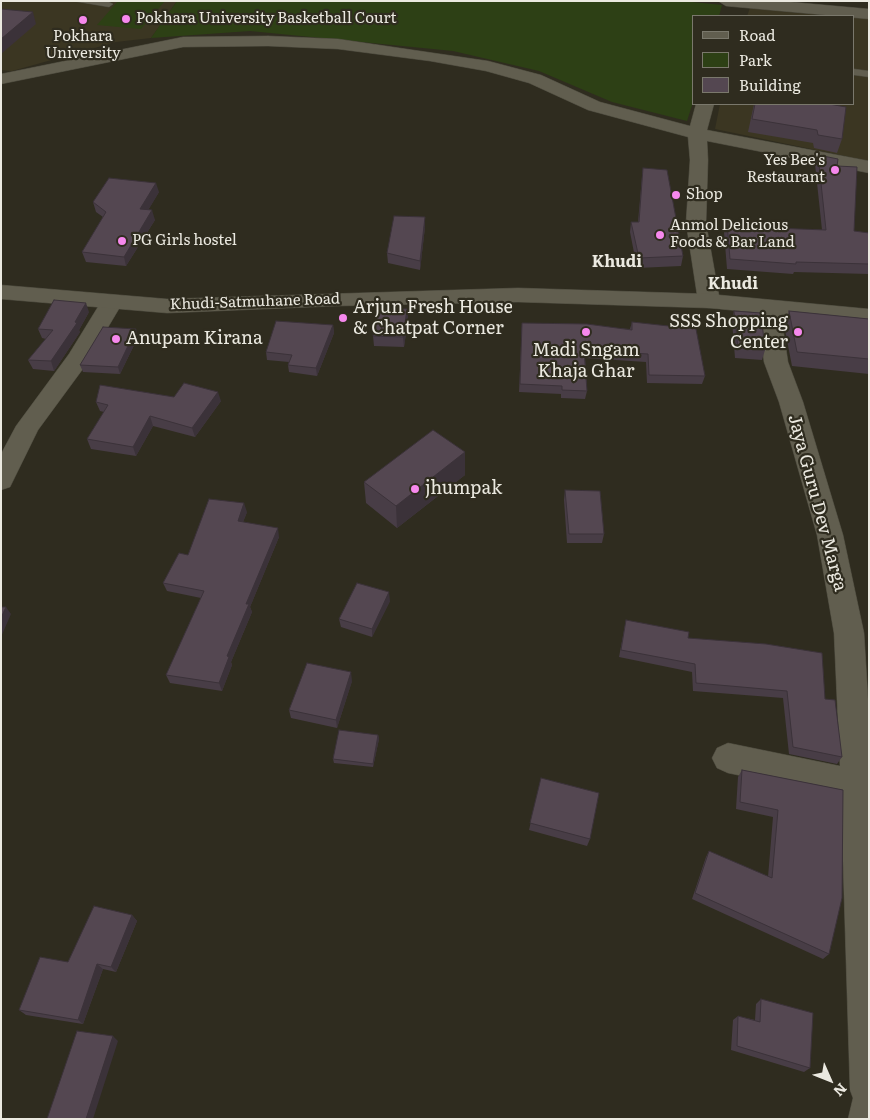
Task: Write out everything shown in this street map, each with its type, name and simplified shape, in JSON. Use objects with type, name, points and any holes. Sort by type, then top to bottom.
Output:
[{"type":"street","points":[[726,1],[869,14]]},
{"type":"street","points":[[727,15],[730,2]]},
{"type":"street","points":[[1,79],[183,42],[268,41],[338,44],[488,66],[535,79],[594,106],[697,134],[869,167]]},
{"type":"street","points":[[705,105],[697,134],[699,160],[696,223],[709,300]]},
{"type":"street","name":"Khudi-Satmuhane Road","points":[[1,292],[167,306],[335,299],[518,295],[709,300],[769,308],[869,316]]},
{"type":"street","points":[[1,480],[28,426],[76,360],[112,302]]},
{"type":"street","name":"Jaya Guru Dev Marga","points":[[769,308],[776,362],[791,402],[830,535],[849,633],[869,1090]]},
{"type":"street","points":[[728,758],[857,784]]},
{"type":"street","points":[[868,1119],[869,1106]]},
{"type":"lane","points":[[78,1],[108,4]]},
{"type":"lane","points":[[855,72],[869,74]]},
{"type":"shaded area","name":"Pokhara University","points":[[1,1],[177,1],[151,38],[116,42],[12,71],[1,70]]},
{"type":"shaded area","points":[[750,8],[837,15],[747,15]]},
{"type":"shaded area","points":[[855,17],[869,18],[869,161],[715,129],[720,105],[855,105]]},
{"type":"green space","name":"Pokhara University Basketball Court","points":[[118,1],[165,1],[141,29],[97,25]]},
{"type":"green space","points":[[177,1],[682,1],[722,5],[719,15],[692,15],[692,105],[687,121],[612,102],[539,71],[453,51],[250,31],[151,38]]},
{"type":"building","points":[[1,9],[33,12],[1,39]]},
{"type":"building","points":[[755,105],[835,105],[846,107],[842,139],[818,135],[817,130],[752,119]]},
{"type":"building","points":[[818,155],[838,159],[837,166],[857,167],[854,231],[869,233],[869,264],[796,262],[796,264],[730,259],[727,222],[773,226],[773,228],[826,230]]},
{"type":"building","points":[[643,168],[667,170],[683,256],[639,258],[631,222],[639,222]]},
{"type":"building","points":[[109,178],[156,183],[140,209],[152,210],[124,257],[82,252],[106,212],[93,202]]},
{"type":"building","points":[[394,216],[425,217],[420,261],[387,253]]},
{"type":"building","points":[[54,300],[86,303],[75,322],[77,323],[51,361],[28,360],[53,330],[38,329]]},
{"type":"building","points":[[378,308],[407,309],[403,337],[373,336]]},
{"type":"building","points":[[734,311],[761,313],[765,350],[738,348]]},
{"type":"building","points":[[789,311],[869,319],[869,359],[797,352]]},
{"type":"building","points":[[276,321],[333,325],[316,368],[288,365],[292,355],[266,352]]},
{"type":"building","points":[[632,322],[696,329],[705,376],[649,375],[648,354],[584,350],[587,391],[562,390],[562,386],[520,384],[522,323],[587,324],[632,330]]},
{"type":"building","points":[[103,327],[136,329],[118,367],[80,365]]},
{"type":"building","points":[[184,383],[218,392],[192,428],[150,416],[133,447],[87,439],[108,405],[96,402],[100,385],[174,397]]},
{"type":"building","points":[[433,430],[465,452],[396,506],[364,482]]},
{"type":"building","points":[[565,490],[600,491],[604,534],[569,534]]},
{"type":"building","points":[[209,499],[244,503],[238,521],[278,528],[246,604],[249,604],[227,656],[229,657],[219,683],[166,675],[204,591],[163,583],[179,553],[188,555]]},
{"type":"building","points":[[357,583],[389,592],[372,629],[339,619]]},
{"type":"building","points":[[1,607],[6,607],[1,618]]},
{"type":"building","points":[[626,620],[689,632],[688,638],[766,644],[822,653],[825,699],[835,700],[842,757],[793,747],[787,691],[696,683],[695,664],[621,650]]},
{"type":"building","points":[[307,663],[351,672],[336,720],[289,710]]},
{"type":"building","points":[[339,730],[378,735],[373,764],[333,759]]},
{"type":"building","points":[[742,770],[843,790],[842,898],[829,954],[695,893],[709,851],[772,878],[778,810],[740,802]]},
{"type":"building","points":[[541,778],[599,793],[590,839],[530,823]]},
{"type":"building","points":[[94,906],[132,915],[111,967],[97,964],[78,1020],[19,1010],[40,957],[68,962]]},
{"type":"building","points":[[761,999],[813,1013],[810,1068],[737,1046],[738,1016],[760,1022]]},
{"type":"building","points":[[77,1031],[113,1036],[86,1119],[47,1119]]},
{"type":"place","name":"Pokhara University Basketball Court","points":[[126,19]]},
{"type":"place","name":"Pokhara University","points":[[83,20]]},
{"type":"place","name":"Yes Bee's Restaurant","points":[[835,170]]},
{"type":"place","name":"Shop","points":[[676,195]]},
{"type":"place","name":"Anmol Delicious Foods & Bar Land","points":[[660,235]]},
{"type":"place","name":"PG Girls hostel","points":[[122,241]]},
{"type":"place","name":"Arjun Fresh House & Chatpat Corner","points":[[343,318]]},
{"type":"place","name":"Madi Sngam Khaja Ghar","points":[[586,332]]},
{"type":"place","name":"SSS Shopping Center","points":[[798,332]]},
{"type":"place","name":"Anupam Kirana","points":[[116,339]]},
{"type":"place","name":"jhumpak","points":[[415,489]]},
{"type":"district","name":"Khudi","points":[[617,262]]},
{"type":"district","name":"Khudi","points":[[733,284]]}]
